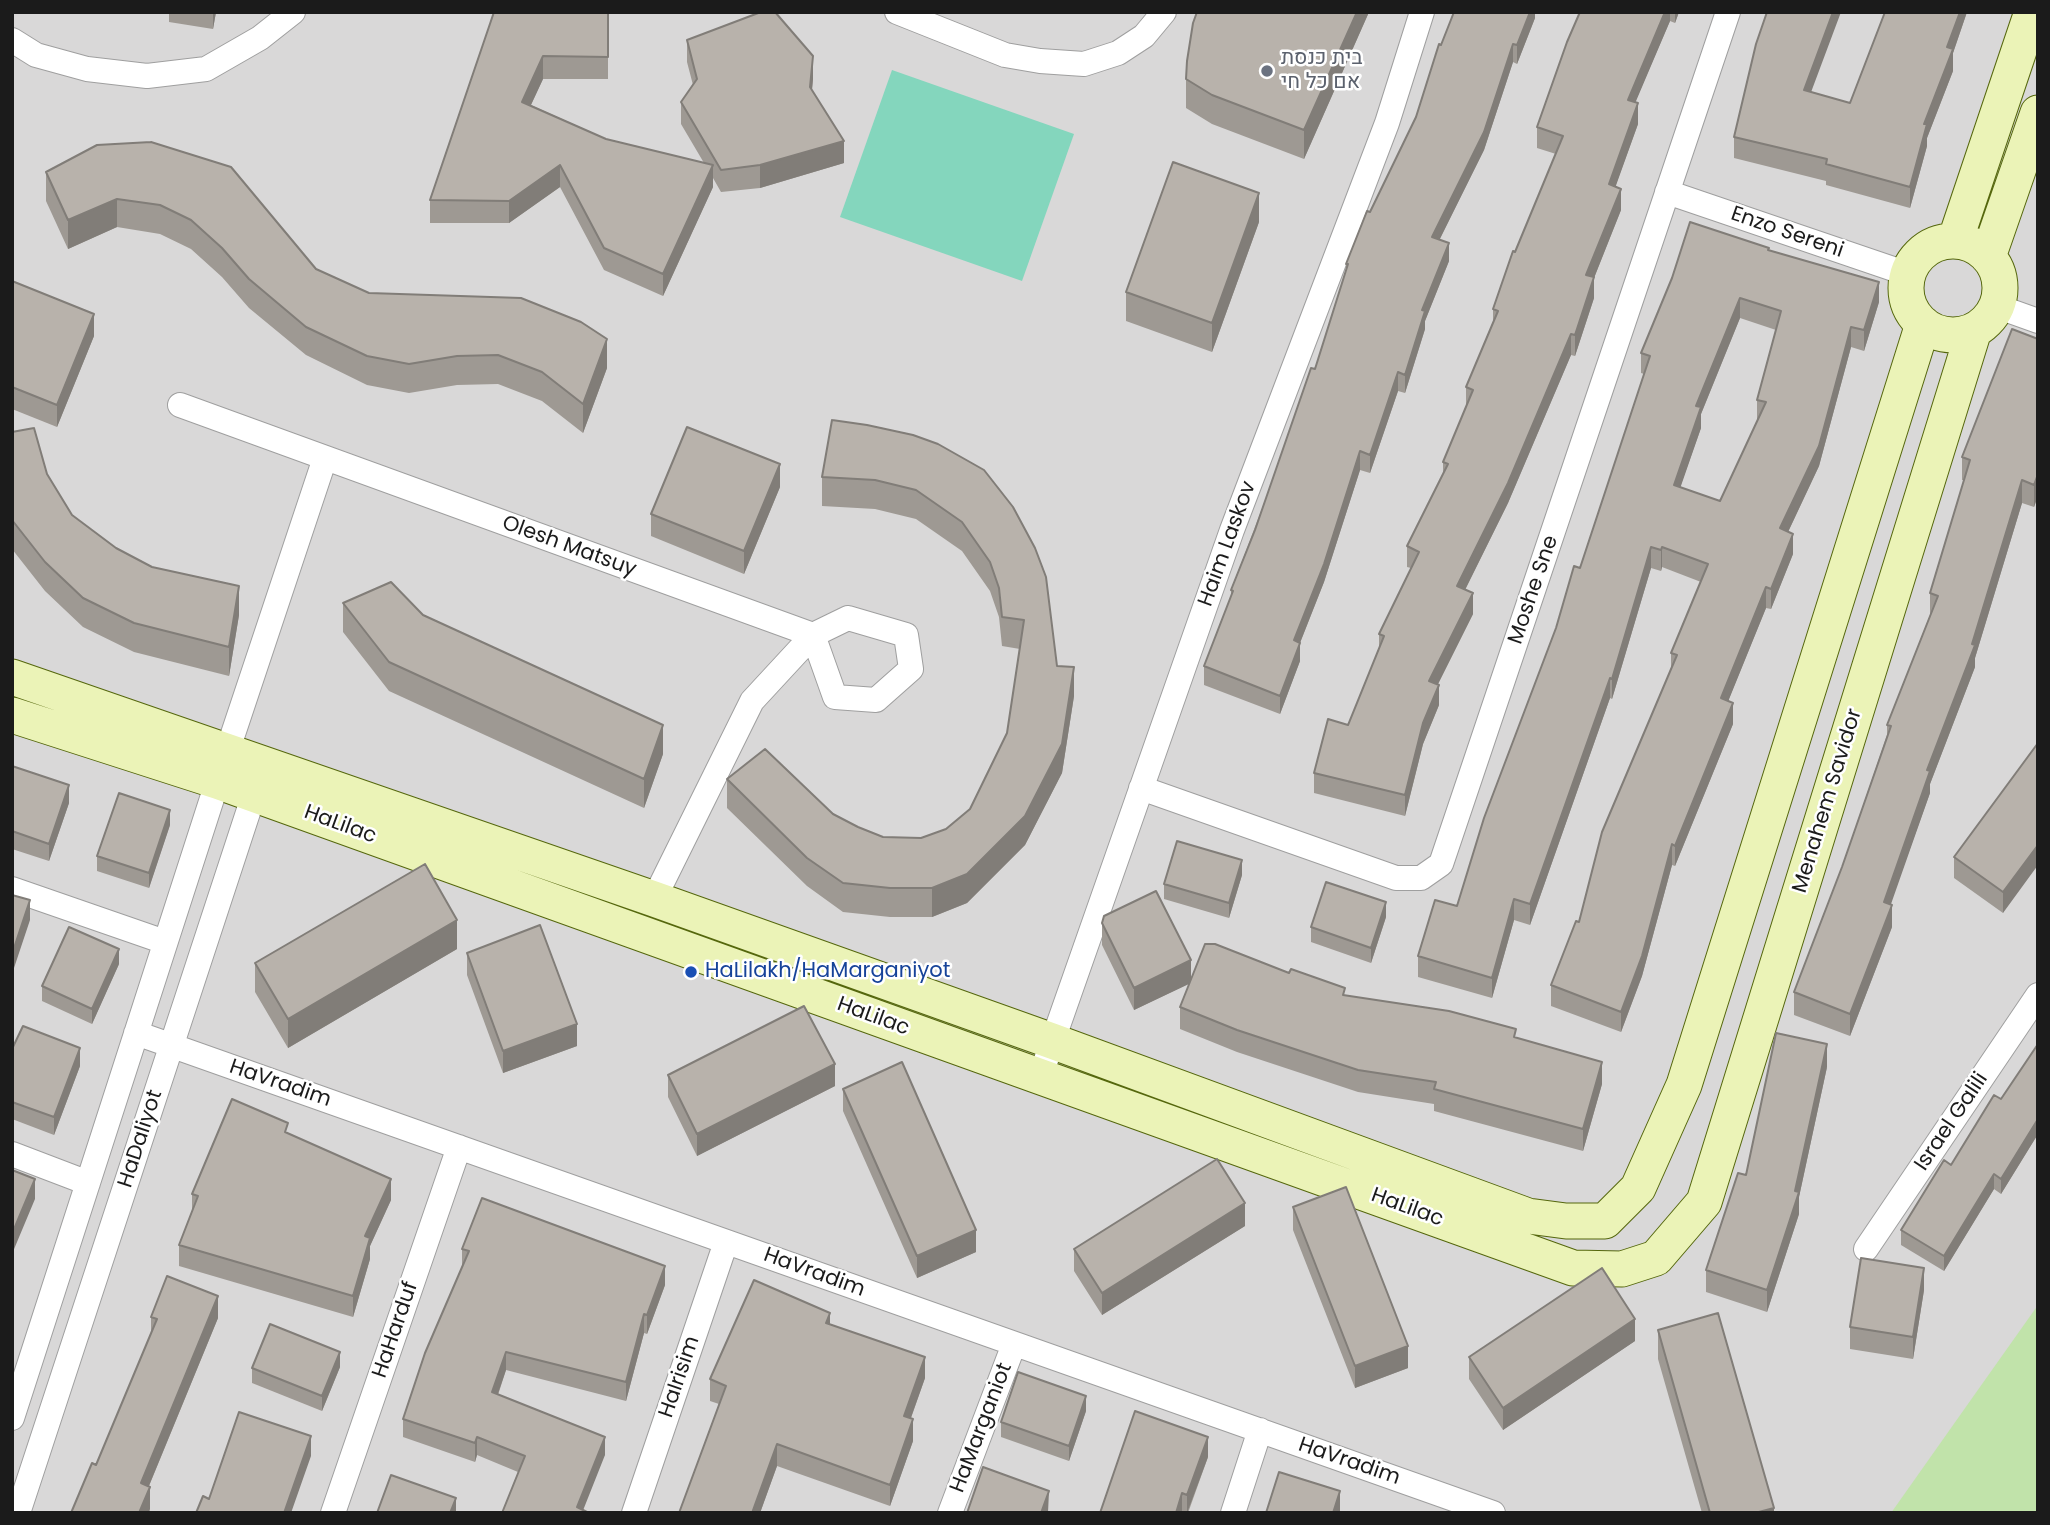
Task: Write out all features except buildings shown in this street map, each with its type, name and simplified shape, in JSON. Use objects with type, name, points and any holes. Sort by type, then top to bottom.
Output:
[{"type":"street","points":[[12,40],[36,55],[87,69],[147,76],[206,69],[260,38],[293,12]]},
{"type":"street","points":[[897,12],[1005,55],[1084,64],[1118,53],[1144,36],[1164,12]]},
{"type":"street","name":"Haim Laskov","points":[[1040,1077],[1232,530],[1387,123],[1422,12]]},
{"type":"street","name":"Moshe Sne","points":[[1141,788],[1396,878],[1421,878],[1441,864],[1728,12]]},
{"type":"street","points":[[1955,241],[2032,12]]},
{"type":"street","points":[[1988,257],[2038,113]]},
{"type":"street","name":"Enzo Sereni","points":[[1667,192],[1908,274]]},
{"type":"street","points":[[1955,241],[1967,243],[1988,257],[2000,280],[1985,318],[1961,334],[1947,335],[1923,324],[1908,301],[1906,288],[1913,263],[1931,247],[1955,241]]},
{"type":"street","points":[[1985,318],[2038,321]]},
{"type":"street","name":"Menahem Savidor","points":[[1656,1258],[1704,1202],[1985,318]]},
{"type":"street","name":"HaLilac","points":[[259,780],[654,899],[1052,1041],[1528,1216],[1566,1221],[1605,1221],[1638,1188],[1684,1084],[1923,324]]},
{"type":"street","name":"Olesh Matsuy","points":[[180,405],[813,635],[752,701],[654,899]]},
{"type":"street","points":[[222,766],[325,458]]},
{"type":"street","name":"HaLilac","points":[[12,677],[222,766],[1040,1077],[1573,1268],[1622,1269],[1656,1258]]},
{"type":"street","name":"HaLilac","points":[[12,715],[222,766]]},
{"type":"street","name":"HaDaliyot","points":[[12,1418],[222,766]]},
{"type":"street","name":"HaDaliyot","points":[[18,1513],[259,780]]},
{"type":"street","points":[[12,889],[165,942]]},
{"type":"street","name":"Israel Galili","points":[[1866,1249],[2038,995]]},
{"type":"street","name":"HaVradim","points":[[136,1033],[1493,1513]]},
{"type":"street","name":"HaHarduf","points":[[333,1513],[459,1147]]},
{"type":"street","name":"HaDaliyot","points":[[12,1154],[88,1183]]},
{"type":"street","name":"HaIrisim","points":[[634,1513],[726,1242]]},
{"type":"street","name":"HaMarganiot","points":[[950,1513],[1014,1344]]},
{"type":"street","points":[[1233,1513],[1260,1430]]},
{"type":"shaded area","points":[[12,12],[2038,12],[2038,1513],[12,1513]]},
{"type":"green space","points":[[892,70],[1074,134],[1022,281],[840,217]]},
{"type":"green space","points":[[2038,1305],[2038,1513],[1891,1513],[1975,1394]]},
{"type":"place","name":"בית כנסת אם כל חי","points":[[1267,71]]},
{"type":"place","name":"HaLilakh/HaMarganiyot","points":[[691,972]]}]
